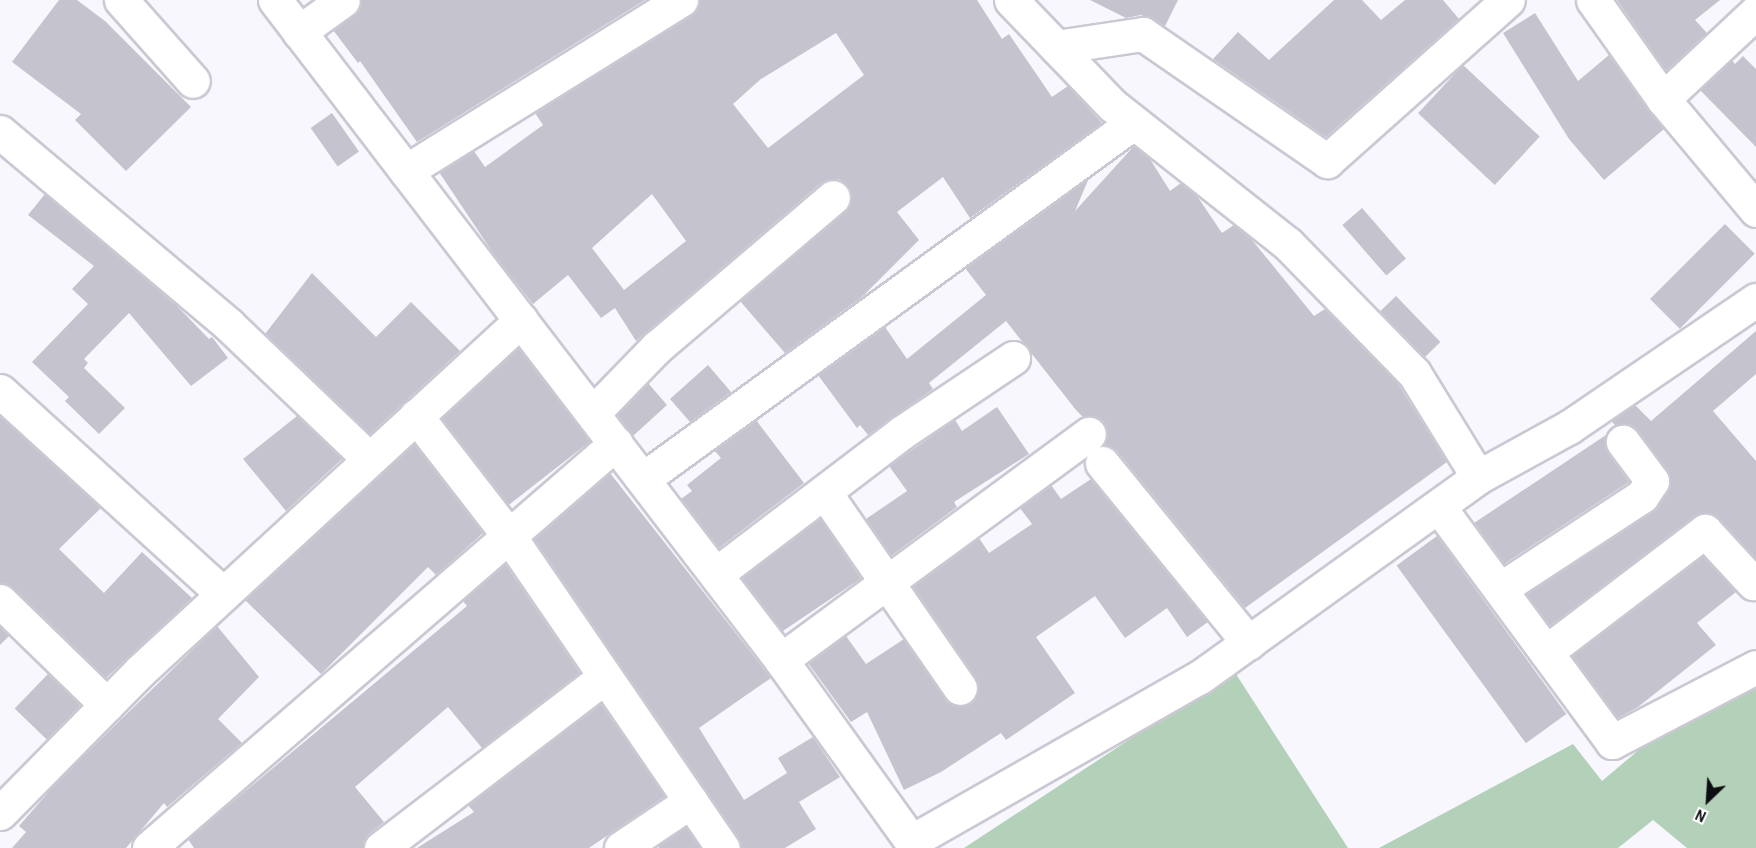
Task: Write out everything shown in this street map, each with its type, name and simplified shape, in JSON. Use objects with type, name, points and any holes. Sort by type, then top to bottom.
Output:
[{"type":"street","points":[[121,0],[193,81]]},
{"type":"street","points":[[274,0],[716,574],[914,844],[1200,677],[1478,477],[1569,427],[1756,300]]},
{"type":"street","points":[[299,32],[343,0]]},
{"type":"street","points":[[406,171],[681,0]]},
{"type":"street","points":[[1011,0],[1133,123],[1288,244],[1407,365],[1478,477]]},
{"type":"street","points":[[1056,47],[1143,34],[1326,161],[1508,0]]},
{"type":"street","points":[[1593,0],[1663,99],[1756,210]]},
{"type":"street","points":[[1663,99],[1756,12]]},
{"type":"street","points":[[643,479],[1133,123]]},
{"type":"street","points":[[0,132],[229,325],[369,459]]},
{"type":"street","points":[[593,413],[657,347],[833,197]]},
{"type":"street","points":[[0,813],[107,705],[223,594],[521,320]]},
{"type":"street","points":[[716,574],[825,493],[900,433],[1013,358]]},
{"type":"street","points":[[0,391],[223,594]]},
{"type":"street","points":[[416,416],[509,536],[723,848]]},
{"type":"street","points":[[1500,589],[1642,496],[1652,481],[1623,442]]},
{"type":"street","points":[[149,848],[616,443]]},
{"type":"street","points":[[781,660],[888,582],[1095,448],[1249,643]]},
{"type":"street","points":[[825,493],[960,688]]},
{"type":"street","points":[[1439,507],[1612,742],[1756,667]]},
{"type":"street","points":[[1546,652],[1705,531],[1753,583]]},
{"type":"street","points":[[0,601],[107,705]]},
{"type":"street","points":[[381,848],[605,676]]},
{"type":"street","points":[[621,848],[691,801]]},
{"type":"green space","points":[[1756,651],[1756,848],[1687,848],[1653,820],[1618,848],[1379,848],[1573,744],[1602,781]]},
{"type":"green space","points":[[1234,671],[1348,848],[964,848]]},
{"type":"building","points":[[59,0],[77,0],[105,21],[191,107],[126,171],[75,120],[81,114],[12,62]]},
{"type":"building","points":[[361,0],[645,0],[417,142],[360,61],[358,63],[333,30],[354,15]]},
{"type":"building","points":[[700,0],[977,0],[1002,39],[1009,34],[1052,97],[1068,86],[1102,123],[970,218],[943,177],[897,212],[919,240],[863,296],[785,353],[740,301],[846,211],[851,193],[839,179],[821,183],[636,341],[615,308],[601,318],[568,275],[533,304],[497,259],[439,172],[474,151],[485,167],[543,125],[535,113],[691,16]],"holes":[[[836,33],[864,75],[768,148],[733,104],[761,79]],[[652,194],[686,241],[624,290],[592,248]]]},
{"type":"building","points":[[1090,0],[1178,0],[1165,26],[1141,15],[1126,18]]},
{"type":"building","points":[[1334,0],[1362,0],[1381,20],[1405,0],[1443,0],[1459,19],[1326,137],[1213,59],[1238,32],[1269,60]]},
{"type":"building","points":[[1617,0],[1720,0],[1695,20],[1707,33],[1666,71]]},
{"type":"building","points":[[1535,13],[1578,81],[1609,55],[1664,129],[1604,180],[1569,139],[1503,33]]},
{"type":"building","points":[[1743,56],[1756,69],[1756,147],[1700,90],[1732,60],[1735,64]]},
{"type":"building","points":[[1463,65],[1540,137],[1495,185],[1418,113]]},
{"type":"building","points":[[332,113],[359,152],[338,166],[311,128]]},
{"type":"building","points":[[1134,146],[1150,159],[1170,191],[1181,183],[1197,196],[1222,233],[1234,225],[1252,240],[1314,316],[1325,309],[1397,382],[1447,462],[1245,608],[1117,451],[1104,444],[1108,433],[1104,422],[1096,417],[1083,417],[1076,410],[1006,321],[929,383],[933,389],[868,435],[860,425],[857,428],[818,375],[885,327],[907,359],[986,295],[965,268],[1089,178],[1075,211]]},
{"type":"building","points":[[45,194],[177,306],[209,339],[212,337],[228,358],[191,386],[129,313],[84,359],[88,363],[84,368],[125,408],[99,434],[65,401],[69,397],[32,362],[88,304],[72,289],[94,266],[28,215]]},
{"type":"building","points":[[1362,208],[1406,259],[1386,276],[1342,225]]},
{"type":"building","points":[[1725,224],[1755,254],[1680,329],[1650,299]]},
{"type":"building","points":[[312,273],[376,337],[411,302],[460,351],[370,434],[265,334]]},
{"type":"building","points":[[1396,296],[1440,342],[1424,358],[1379,312]]},
{"type":"building","points":[[1756,331],[1756,374],[1713,411],[1756,461],[1756,559],[1718,518],[1702,513],[1550,626],[1526,594],[1652,512],[1668,491],[1671,480],[1667,470],[1638,431],[1630,425],[1615,425],[1611,421],[1635,405],[1651,421]]},
{"type":"building","points":[[518,348],[591,441],[509,505],[436,412]]},
{"type":"building","points":[[708,365],[731,392],[690,422],[670,399]]},
{"type":"building","points":[[648,383],[667,405],[633,436],[617,415]]},
{"type":"building","points":[[997,407],[1029,454],[954,502],[957,507],[891,556],[866,519],[907,491],[889,466],[955,420],[962,431]]},
{"type":"building","points":[[0,416],[101,508],[59,549],[104,593],[142,552],[192,598],[106,678],[13,588],[0,583]]},
{"type":"building","points":[[297,416],[342,459],[286,511],[243,459]]},
{"type":"building","points":[[756,420],[804,483],[719,548],[681,499],[692,491],[687,485],[721,458],[714,450]]},
{"type":"building","points":[[1606,435],[1608,453],[1629,482],[1504,564],[1474,523]]},
{"type":"building","points":[[414,444],[483,533],[436,575],[428,567],[321,674],[245,600]]},
{"type":"building","points":[[610,473],[771,678],[699,728],[744,800],[787,773],[778,758],[813,737],[840,777],[799,802],[816,829],[785,848],[741,848],[738,837],[534,539]]},
{"type":"building","points":[[1091,479],[1208,622],[1187,637],[1167,608],[1125,638],[1095,596],[1036,637],[1075,693],[1006,740],[1001,733],[941,772],[904,790],[867,712],[851,722],[808,663],[846,636],[866,664],[904,639],[945,699],[961,707],[970,704],[977,695],[976,678],[913,587],[979,538],[989,553],[1032,524],[1020,508],[1051,485],[1061,499]]},
{"type":"building","points":[[820,518],[861,579],[780,633],[739,573]]},
{"type":"building","points":[[1437,536],[1566,714],[1526,743],[1397,565]]},
{"type":"building","points":[[1703,556],[1736,592],[1697,623],[1716,645],[1638,707],[1618,718],[1572,656]]},
{"type":"building","points":[[505,564],[580,673],[482,748],[448,707],[355,787],[384,822],[369,834],[363,848],[194,848],[188,839],[467,606],[463,601]]},
{"type":"building","points":[[217,626],[259,677],[218,719],[242,743],[167,807],[164,803],[126,848],[12,848],[26,832],[19,826],[58,781]]},
{"type":"building","points":[[0,627],[9,636],[0,645]]},
{"type":"building","points":[[48,674],[80,705],[47,740],[15,709]]},
{"type":"building","points":[[601,704],[665,796],[589,848],[417,848],[474,812],[468,805]]},
{"type":"building","points":[[686,827],[700,848],[659,848],[658,846]]}]
